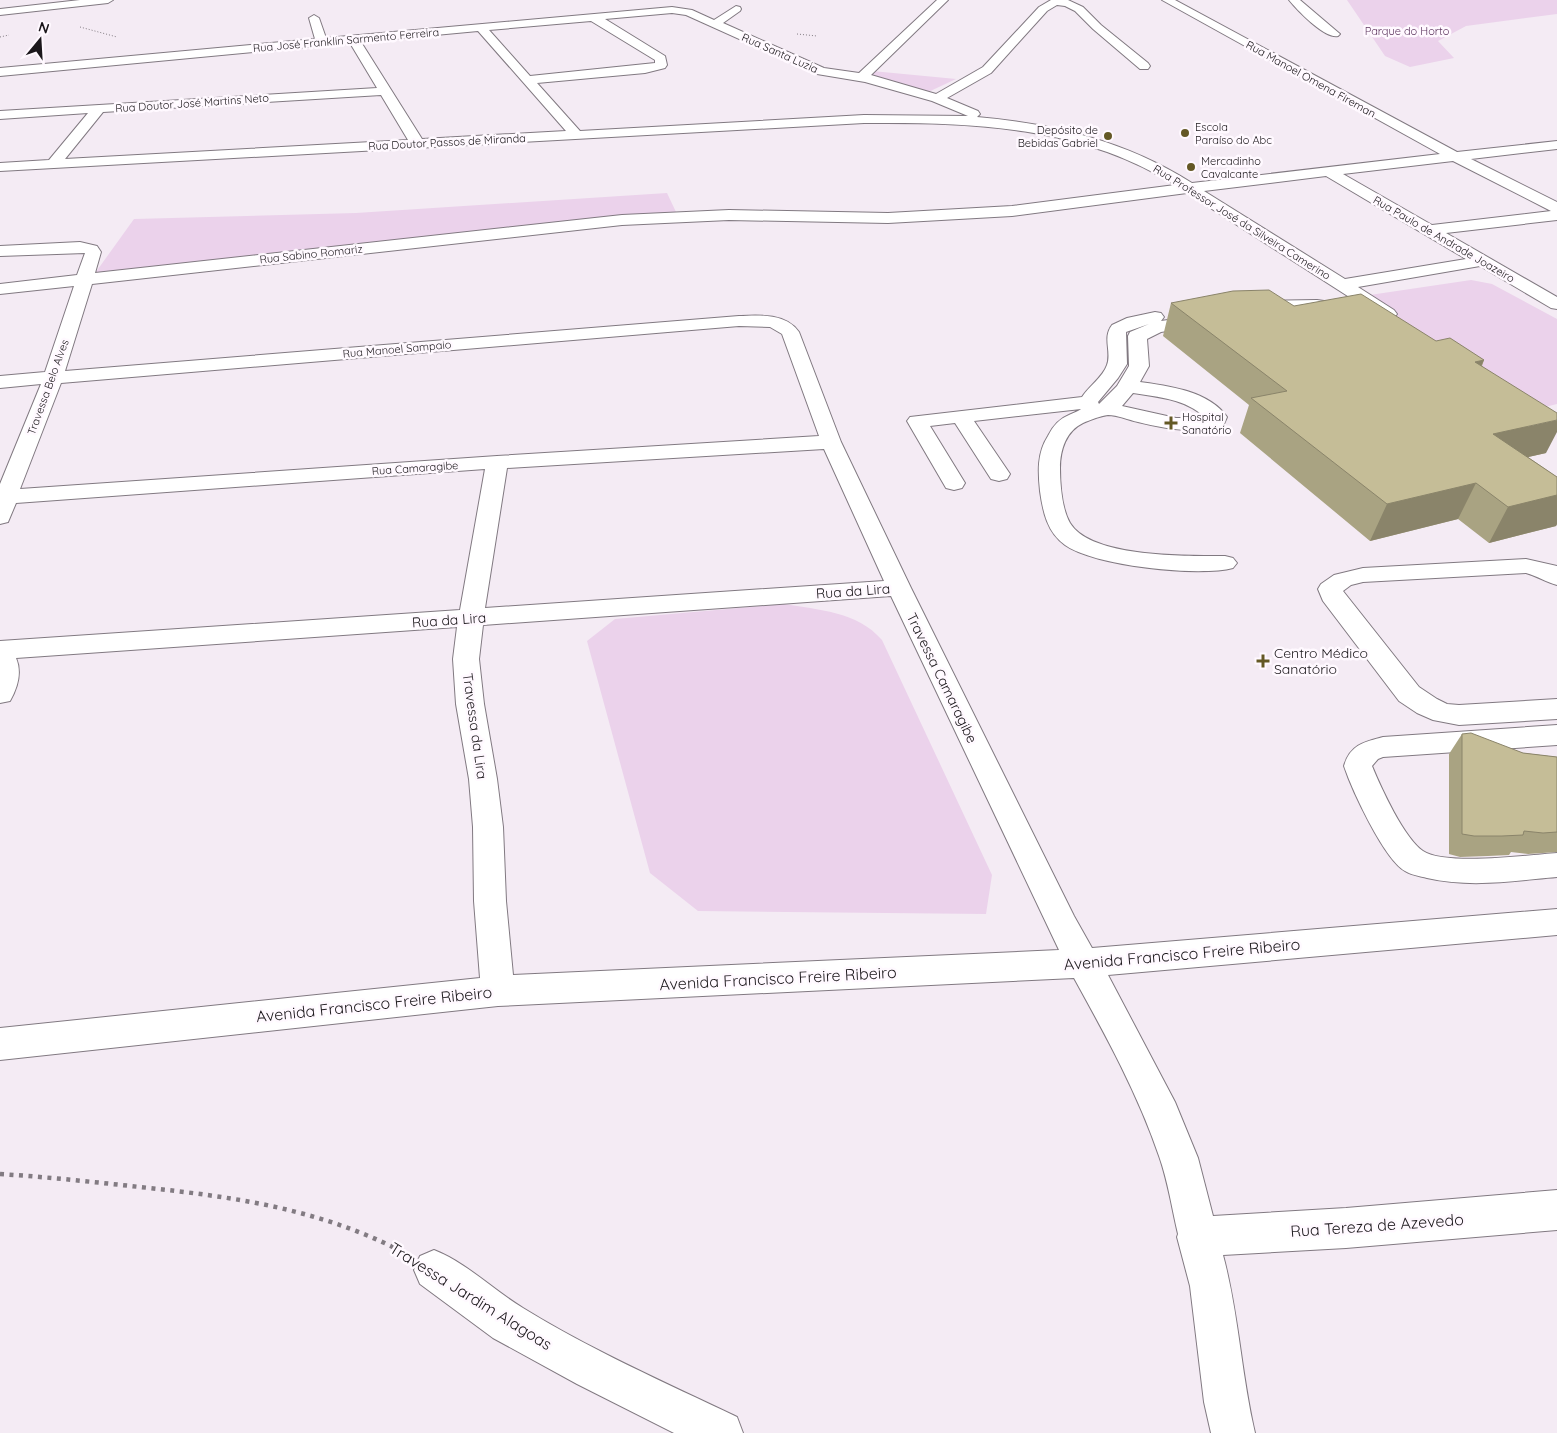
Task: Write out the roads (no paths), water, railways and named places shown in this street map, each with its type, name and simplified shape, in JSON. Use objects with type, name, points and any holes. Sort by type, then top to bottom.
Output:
[{"type":"street","points":[[0,12],[108,0]]},
{"type":"street","points":[[861,78],[943,0]]},
{"type":"street","name":"Rua Manoel Omena Fireman","points":[[1167,0],[1455,158],[1557,208]]},
{"type":"street","points":[[1294,0],[1322,26],[1334,34]]},
{"type":"street","points":[[937,98],[964,86],[986,70],[1043,9],[1060,1],[1079,9],[1097,27],[1144,66]]},
{"type":"street","points":[[715,24],[736,8]]},
{"type":"street","name":"Rua José Franklin Sarmento Ferreira","points":[[0,72],[481,28],[664,9],[692,14]]},
{"type":"street","name":"Rua Santa Luzia","points":[[692,14],[821,71],[861,78],[937,98],[985,120]]},
{"type":"street","points":[[528,80],[645,69],[661,65],[661,59],[593,17]]},
{"type":"street","points":[[314,18],[322,42]]},
{"type":"street","points":[[481,28],[576,135]]},
{"type":"street","points":[[354,40],[417,143]]},
{"type":"street","name":"Rua Doutor José Martins Neto","points":[[0,115],[384,91]]},
{"type":"street","points":[[53,164],[99,109]]},
{"type":"street","name":"Rua Doutor Passos de Miranda","points":[[0,167],[417,143],[894,119]]},
{"type":"street","name":"Rua Professor José da Silveira Camerino","points":[[894,119],[985,120],[1035,127],[1104,145],[1158,168],[1398,320],[1354,312],[1238,311]]},
{"type":"street","name":"Rua Sabino Romariz","points":[[0,289],[83,278],[622,220],[691,216],[865,219],[1012,211],[1557,145]]},
{"type":"street","name":"Rua Paulo de Andrade Joazeiro","points":[[1330,173],[1557,304]]},
{"type":"street","points":[[1431,230],[1557,215]]},
{"type":"street","name":"Travessa Belo Alves","points":[[0,251],[80,246],[91,249],[92,256],[83,278],[54,376],[3,497],[0,517]]},
{"type":"street","points":[[1342,285],[1482,261]]},
{"type":"street","points":[[1097,407],[1115,369],[1118,355],[1116,333],[1118,329],[1144,319],[1216,313],[1158,327],[1139,334],[1137,336],[1139,365],[1136,374],[1127,386],[1097,407],[1064,428],[1048,461],[1055,516],[1062,530],[1076,543],[1107,553],[1141,560],[1173,563],[1224,562]]},
{"type":"street","name":"Rua Manoel Sampaio","points":[[0,382],[54,376],[739,321],[764,321],[778,324],[786,327],[790,332]]},
{"type":"street","name":"Travessa Camaragibe","points":[[790,332],[831,442],[899,588],[1058,916],[1116,1020],[1158,1102],[1179,1158],[1211,1286],[1226,1402],[1233,1433]]},
{"type":"street","points":[[954,483],[917,421],[961,416],[1097,407],[1190,425],[1205,425],[1216,422],[1218,417],[1211,410],[1178,395],[1127,386]]},
{"type":"street","points":[[961,416],[998,474]]},
{"type":"street","name":"Rua Camaragibe","points":[[3,497],[497,462],[831,442]]},
{"type":"street","name":"Travessa da Lira","points":[[497,462],[466,660],[470,704],[483,778],[488,827],[490,901],[498,991]]},
{"type":"street","points":[[1557,577],[1546,570],[1526,566],[1364,576],[1343,580],[1330,589],[1332,595],[1409,694],[1427,706],[1443,713],[1459,715],[1557,709]]},
{"type":"street","name":"Rua da Lira","points":[[0,652],[899,588]]},
{"type":"street","points":[[0,652],[5,660],[8,672],[0,694]]},
{"type":"street","points":[[1552,742],[1383,747],[1368,751],[1360,759],[1358,766],[1364,782],[1401,850],[1416,863],[1439,868],[1476,872],[1557,864]]},
{"type":"street","name":"Avenida Francisco Freire Ribeiro","points":[[0,1044],[498,991],[1084,963],[1557,922]]},
{"type":"street","name":"Rua Tereza de Azevedo","points":[[1197,1236],[1346,1228],[1557,1210]]},
{"type":"street","name":"Travessa Jardim Alagoas","points":[[434,1270],[508,1323],[592,1369],[721,1433]]},
{"type":"place","name":"Escola Paraíso do Abc","points":[[1185,133]]},
{"type":"place","name":"Depósito de Bebidas Gabriel","points":[[1108,136]]},
{"type":"place","name":"Mercadinho Cavalcante","points":[[1191,167]]},
{"type":"place","name":"Hospital Sanatório","points":[[1171,423]]},
{"type":"place","name":"Centro Médico Sanatório","points":[[1263,661]]},
{"type":"park label","name":"Parque do Horto","points":[[1407,31]]}]
